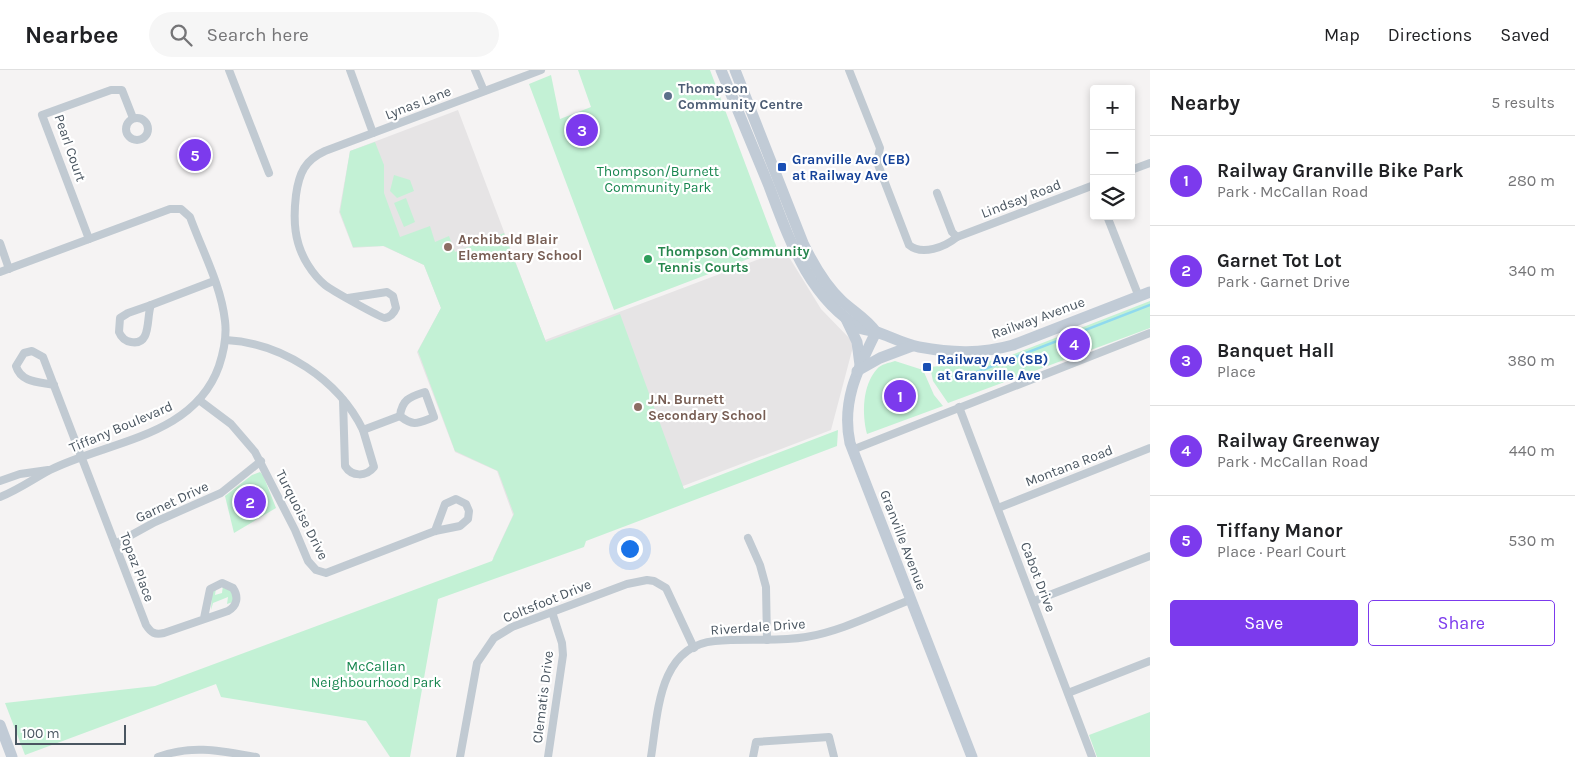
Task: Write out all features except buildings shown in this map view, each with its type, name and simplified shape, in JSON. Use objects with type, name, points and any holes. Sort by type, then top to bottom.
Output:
[{"type":"main road","points":[[721,70],[793,247],[806,272],[820,292],[845,318],[864,330],[876,332]]},
{"type":"main road","points":[[735,70],[802,243],[815,267],[842,300],[870,322],[876,332]]},
{"type":"main road","name":"Railway Avenue","points":[[876,332],[886,338],[912,346],[950,352],[991,352],[1013,346],[1150,292]]},
{"type":"main road","points":[[845,318],[857,342],[858,368],[912,346]]},
{"type":"main road","name":"Granville Avenue","points":[[876,332],[858,368],[847,405],[847,422],[852,450],[972,757]]},
{"type":"main road","points":[[0,725],[7,751]]},
{"type":"street","points":[[230,70],[269,173]]},
{"type":"street","points":[[350,70],[373,133]]},
{"type":"street","points":[[476,70],[484,91]]},
{"type":"street","name":"Lynas Lane","points":[[348,298],[327,287],[318,279],[308,266],[298,242],[294,226],[298,182],[307,162],[325,150],[541,70]]},
{"type":"street","name":"Lindsay Road","points":[[850,70],[880,148],[876,162],[910,245],[922,252],[1090,187]]},
{"type":"street","name":"Pearl Court","points":[[89,239],[42,115],[111,90],[122,90],[133,118]]},
{"type":"street","points":[[1135,169],[1150,163]]},
{"type":"street","points":[[937,193],[952,232],[957,237]]},
{"type":"street","name":"Tiffany Boulevard","points":[[0,480],[20,474],[50,470],[170,423],[199,400],[214,378],[226,340],[224,311],[190,217],[181,209],[170,209],[89,239]]},
{"type":"street","points":[[1110,220],[1139,297]]},
{"type":"street","points":[[0,272],[89,239]]},
{"type":"street","points":[[0,243],[9,269]]},
{"type":"street","points":[[151,305],[147,314],[148,329],[144,338],[135,342],[125,340],[119,332],[120,318],[128,313],[214,280]]},
{"type":"street","points":[[387,292],[393,296],[396,308],[389,317],[380,317],[348,298],[387,292]]},
{"type":"street","points":[[852,450],[1150,333]]},
{"type":"street","points":[[226,340],[254,344],[288,356],[309,369],[343,400],[354,413],[362,430],[374,467],[369,472],[357,475],[351,473],[345,466],[343,400]]},
{"type":"street","name":"Topaz Place","points":[[54,385],[26,379],[20,375],[16,366],[20,357],[32,350],[38,352],[43,357],[54,385],[115,544],[149,630],[159,634],[231,609],[237,599],[233,588],[222,583],[210,588],[204,618]]},
{"type":"street","points":[[425,392],[434,416],[416,424],[409,423],[400,416],[401,405],[406,399],[425,392]]},
{"type":"street","name":"Turquoise Drive","points":[[199,400],[231,424],[247,441],[261,461],[308,561],[316,570],[326,573],[435,532],[463,524],[470,515],[466,504],[456,499],[446,504],[435,532]]},
{"type":"street","name":"Cabot Drive","points":[[959,407],[1092,757]]},
{"type":"street","points":[[362,430],[400,416]]},
{"type":"street","name":"Montana Road","points":[[998,508],[1150,448]]},
{"type":"street","name":"Garnet Drive","points":[[115,544],[155,522],[221,493],[261,461]]},
{"type":"street","name":"Tiffany Boulevard","points":[[0,497],[26,486],[50,470]]},
{"type":"street","points":[[748,538],[760,565],[766,587],[767,640]]},
{"type":"street","points":[[1034,602],[1150,556]]},
{"type":"street","name":"Coltsfoot Drive","points":[[460,757],[473,678],[482,653],[494,638],[502,632],[627,584],[639,580],[654,581],[669,592],[694,648]]},
{"type":"street","name":"Riverdale Drive","points":[[651,757],[666,678],[679,658],[694,648],[713,641],[806,637],[829,632],[910,600]]},
{"type":"street","name":"Clematis Drive","points":[[548,757],[563,655],[562,642],[552,612]]},
{"type":"street","points":[[1068,693],[1150,661]]},
{"type":"street","points":[[754,757],[756,742],[830,737],[834,757]]},
{"type":"street","points":[[158,757],[180,750],[202,748],[256,757]]},
{"type":"shaded area","name":"J.N. Burnett Secondary School","points":[[458,110],[545,340],[775,253],[789,257],[821,309],[854,343],[831,430],[493,558],[513,515],[497,471],[455,452],[417,352],[441,308],[424,265],[383,246],[353,248],[339,212],[350,151]]},
{"type":"green space","name":"Thompson/Burnett Community Park","points":[[578,70],[710,70],[777,248],[614,310],[529,84],[551,75],[560,119],[591,107]]},
{"type":"green space","name":"McCallan Neighbourhood Park","points":[[375,142],[384,165],[384,193],[400,237],[430,226],[435,242],[449,236],[455,252],[504,233],[546,342],[620,314],[684,489],[838,430],[837,446],[586,541],[584,547],[438,599],[410,757],[390,757],[366,721],[221,697],[216,684],[25,755],[5,703],[155,686],[492,561],[514,514],[498,471],[455,451],[418,351],[441,308],[424,265],[384,246],[353,247],[340,212],[350,151]]},
{"type":"green space","points":[[394,175],[410,180],[414,191],[397,198],[390,191]]},
{"type":"green space","points":[[406,198],[415,222],[404,227],[394,203]]},
{"type":"green space","points":[[1150,301],[1150,328],[948,403],[933,381],[930,367],[999,360]]},
{"type":"green space","points":[[895,361],[923,370],[934,395],[943,406],[867,434],[864,409],[868,384],[879,367]]},
{"type":"green space","points":[[260,472],[263,475],[276,508],[234,533],[225,496],[252,475]]},
{"type":"green space","points":[[223,585],[233,592],[233,602],[227,604],[228,597],[213,603],[211,610],[212,593],[216,588],[215,595],[222,593]]},
{"type":"green space","points":[[1150,712],[1150,757],[1097,757],[1089,735]]},
{"type":"waterway","points":[[977,372],[1150,305]]},
{"type":"place","name":"Thompson Community Centre","points":[[668,96]]},
{"type":"place","name":"Banquet Hall","points":[[582,130]]},
{"type":"place","name":"Tiffany Manor","points":[[195,155]]},
{"type":"place","name":"Granville Ave (EB) at Railway Ave","points":[[782,167]]},
{"type":"place","name":"Archibald Blair Elementary School","points":[[448,247]]},
{"type":"place","name":"Thompson Community Tennis Courts","points":[[648,259]]},
{"type":"place","name":"Railway Greenway","points":[[1074,344]]},
{"type":"place","name":"Railway Ave (SB) at Granville Ave","points":[[927,367]]},
{"type":"place","name":"Railway Granville Bike Park","points":[[900,396]]},
{"type":"place","name":"J.N. Burnett Secondary School","points":[[638,407]]},
{"type":"place","name":"Garnet Tot Lot","points":[[250,502]]}]
